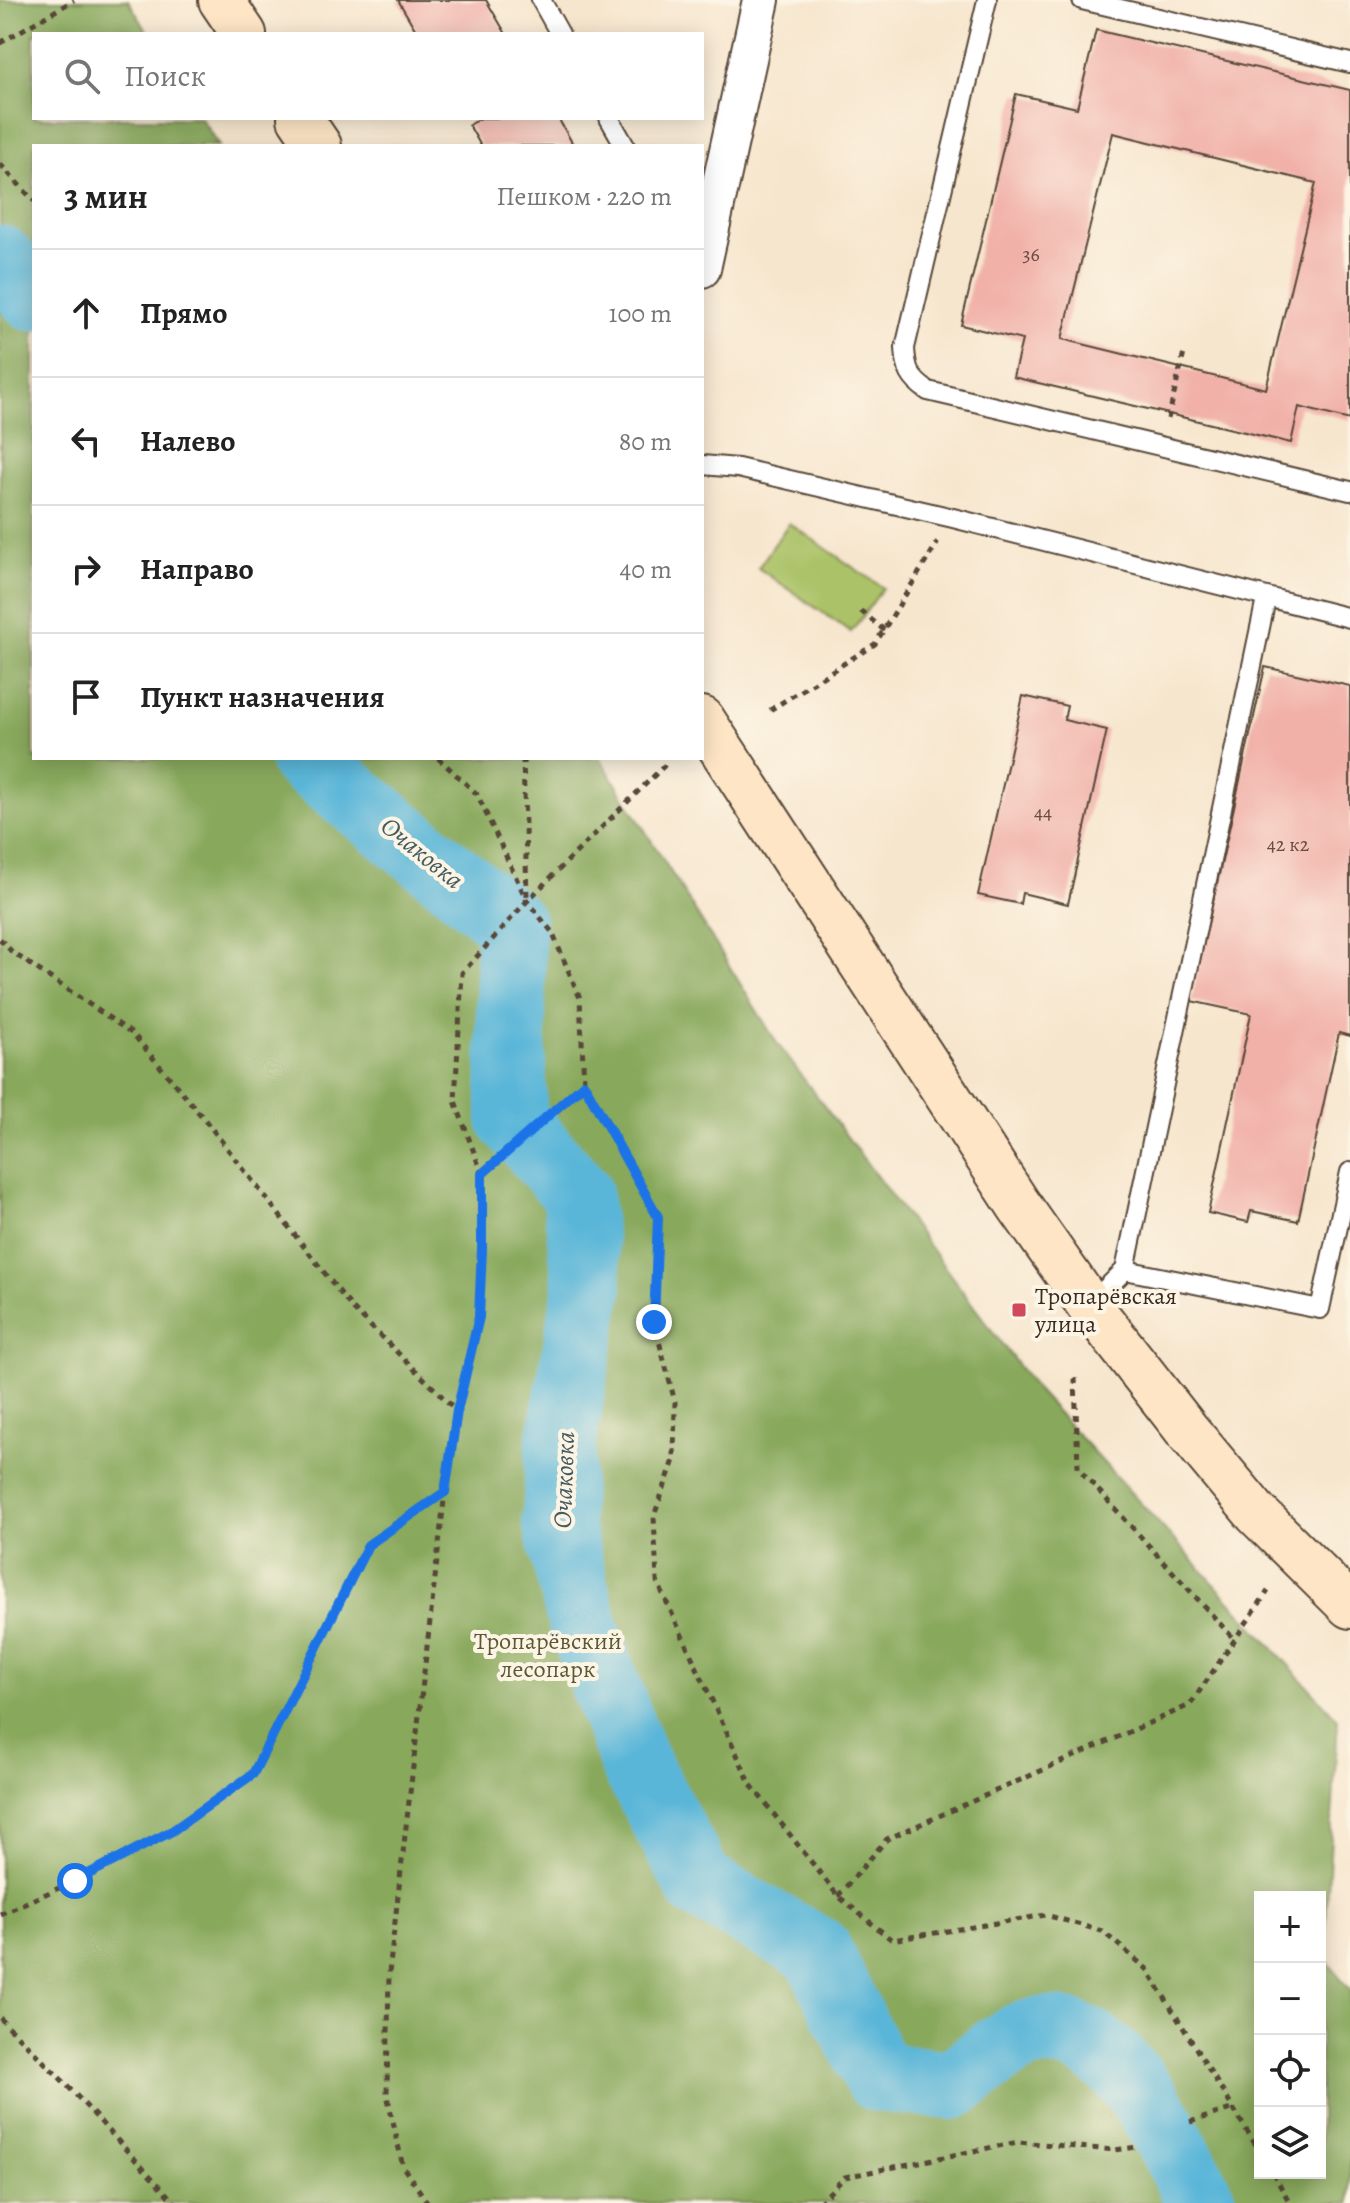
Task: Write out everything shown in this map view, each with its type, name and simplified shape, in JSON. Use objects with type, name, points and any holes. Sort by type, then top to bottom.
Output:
[{"type":"street","points":[[221,0],[243,32]]},
{"type":"street","points":[[704,260],[761,0]]},
{"type":"street","points":[[301,120],[318,144]]},
{"type":"street","points":[[704,722],[1018,1204],[1089,1305],[1256,1513],[1350,1606]]},
{"type":"lane","points":[[541,0],[559,32]]},
{"type":"lane","points":[[987,0],[905,348],[906,370],[914,382],[928,391],[1350,491]]},
{"type":"lane","points":[[1082,0],[1350,63]]},
{"type":"lane","points":[[610,120],[624,144]]},
{"type":"lane","points":[[704,465],[738,468],[953,518],[1350,618]]},
{"type":"lane","points":[[1089,1305],[1125,1270],[1266,599]]},
{"type":"lane","points":[[1125,1270],[1320,1309],[1350,1172]]},
{"type":"path","points":[[0,43],[74,0]]},
{"type":"path","points":[[0,164],[32,199]]},
{"type":"path","points":[[1162,447],[1184,353]]},
{"type":"path","points":[[770,710],[875,644],[953,518]]},
{"type":"path","points":[[861,611],[884,630]]},
{"type":"path","points":[[440,760],[477,794],[527,901],[552,932],[580,998],[584,1084],[658,1217],[654,1322],[675,1402],[674,1460],[654,1516],[657,1581],[751,1785],[838,1896],[892,1940],[1046,1915],[1102,1931],[1147,1969],[1254,2142]]},
{"type":"path","points":[[523,760],[527,901]]},
{"type":"path","points":[[428,2203],[403,2167],[387,2094],[389,1973],[445,1492],[457,1411],[479,1317],[482,1174],[455,1101],[462,973],[527,901],[666,764]]},
{"type":"path","points":[[0,939],[12,952],[133,1034],[205,1120],[352,1308],[457,1411]]},
{"type":"path","points":[[482,1174],[584,1084]]},
{"type":"path","points":[[1075,1378],[1078,1468],[1234,1639]]},
{"type":"path","points":[[0,1914],[75,1881],[172,1831],[253,1774],[368,1545],[445,1492]]},
{"type":"path","points":[[838,1896],[887,1839],[1190,1705],[1268,1591]]},
{"type":"path","points":[[0,2018],[64,2082],[175,2203]]},
{"type":"path","points":[[1190,2122],[1234,2108]]},
{"type":"path","points":[[819,2203],[845,2177],[1018,2142],[1115,2150],[1137,2147]]},
{"type":"path","points":[[1276,2179],[1290,2203]]},
{"type":"green space","name":"Тропарёвский лесопарк","points":[[0,0],[128,0],[148,32],[32,32],[32,120],[202,120],[218,144],[32,144],[32,760],[601,760],[777,1043],[1035,1388],[1338,1719],[1326,1924],[1326,1891],[1254,1891],[1254,2179],[1326,2179],[1326,1960],[1350,1989],[1350,2203],[0,2203]]},
{"type":"green space","points":[[789,523],[883,588],[851,632],[758,568]]},
{"type":"building","points":[[398,0],[486,0],[505,32],[417,32]]},
{"type":"building","points":[[1096,30],[1350,90],[1350,420],[1299,407],[1291,443],[1013,377],[1022,340],[961,325],[1016,94],[1077,108]],"holes":[[[1113,133],[1316,183],[1266,389],[1062,339]]]},
{"type":"building","points":[[478,120],[559,120],[573,144],[480,144],[469,125]]},
{"type":"building","points":[[1265,667],[1350,686],[1350,1036],[1339,1033],[1298,1221],[1251,1211],[1248,1222],[1208,1213],[1251,1014],[1191,1001]]},
{"type":"building","points":[[1023,696],[1067,706],[1064,720],[1107,730],[1068,904],[1022,893],[1020,904],[978,895]]},
{"type":"waterway","name":"Очаковка","points":[[0,260],[32,294]]},
{"type":"waterway","name":"Очаковка","points":[[306,760],[510,923],[512,1119],[577,1193],[588,1289],[561,1443],[557,1521],[585,1632],[634,1761],[700,1885],[817,1951],[878,2077],[952,2085],[1024,2036],[1056,2032],[1085,2041],[1111,2060],[1135,2086],[1173,2147],[1202,2203]]},
{"type":"place","name":"Тропарёвская улица","points":[[1019,1310]]},
{"type":"route","points":[[75,1881],[172,1831],[253,1774],[368,1545],[445,1492],[457,1411],[479,1317],[482,1174],[584,1084],[658,1217],[654,1322]]}]
